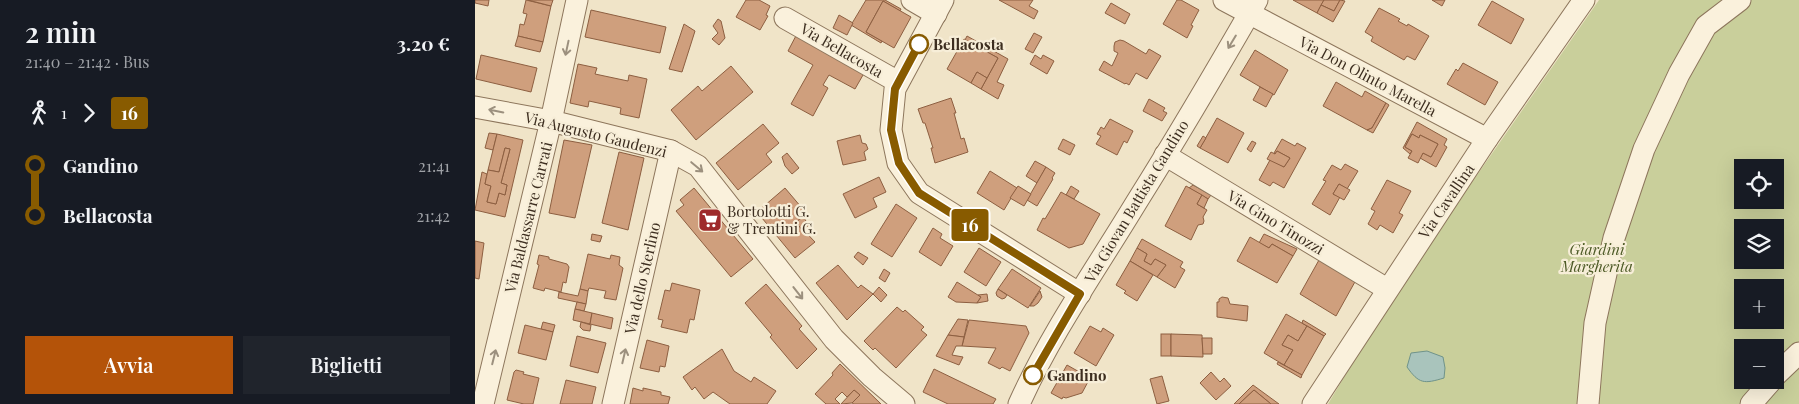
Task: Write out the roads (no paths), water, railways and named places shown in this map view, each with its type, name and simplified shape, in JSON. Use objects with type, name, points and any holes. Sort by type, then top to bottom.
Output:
[{"type":"street","name":"Via Baldassarre Carrati","points":[[483,404],[551,121],[577,0]]},
{"type":"street","name":"Via Bellacosta","points":[[912,0],[939,7],[895,89],[891,130],[899,163],[919,193],[1080,294]]},
{"type":"street","name":"Via Don Olinto Marella","points":[[1224,0],[1253,7],[1487,140]]},
{"type":"street","name":"Via Cavallina","points":[[1313,404],[1387,289],[1584,0]]},
{"type":"street","points":[[1588,404],[1595,323],[1614,238],[1644,149],[1679,74],[1706,26],[1740,0]]},
{"type":"street","name":"Via Giovan Battista Gandino","points":[[1019,404],[1033,375],[1080,294],[1253,7]]},
{"type":"street","name":"Via Bellacosta","points":[[785,18],[898,82]]},
{"type":"street","name":"Via Augusto Gaudenzi","points":[[475,107],[551,121],[671,151],[698,166],[834,339],[872,377],[904,404]]},
{"type":"street","name":"Via dello Sterlino","points":[[613,404],[671,151]]},
{"type":"street","name":"Via Gino Tinozzi","points":[[1165,155],[1387,289]]},
{"type":"street","points":[[1784,367],[1799,353]]},
{"type":"street","points":[[1751,404],[1764,389]]},
{"type":"water","points":[[1427,351],[1443,357],[1444,378],[1427,382],[1419,380],[1407,367],[1411,353]]},
{"type":"place","name":"Bellacosta","points":[[919,44]]},
{"type":"place","name":"Bortolotti G. & Trentini G.","points":[[710,220]]},
{"type":"place","name":"Gandino","points":[[1033,375]]},
{"type":"park label","name":"Giardini Margherita","points":[[1597,258]]}]
